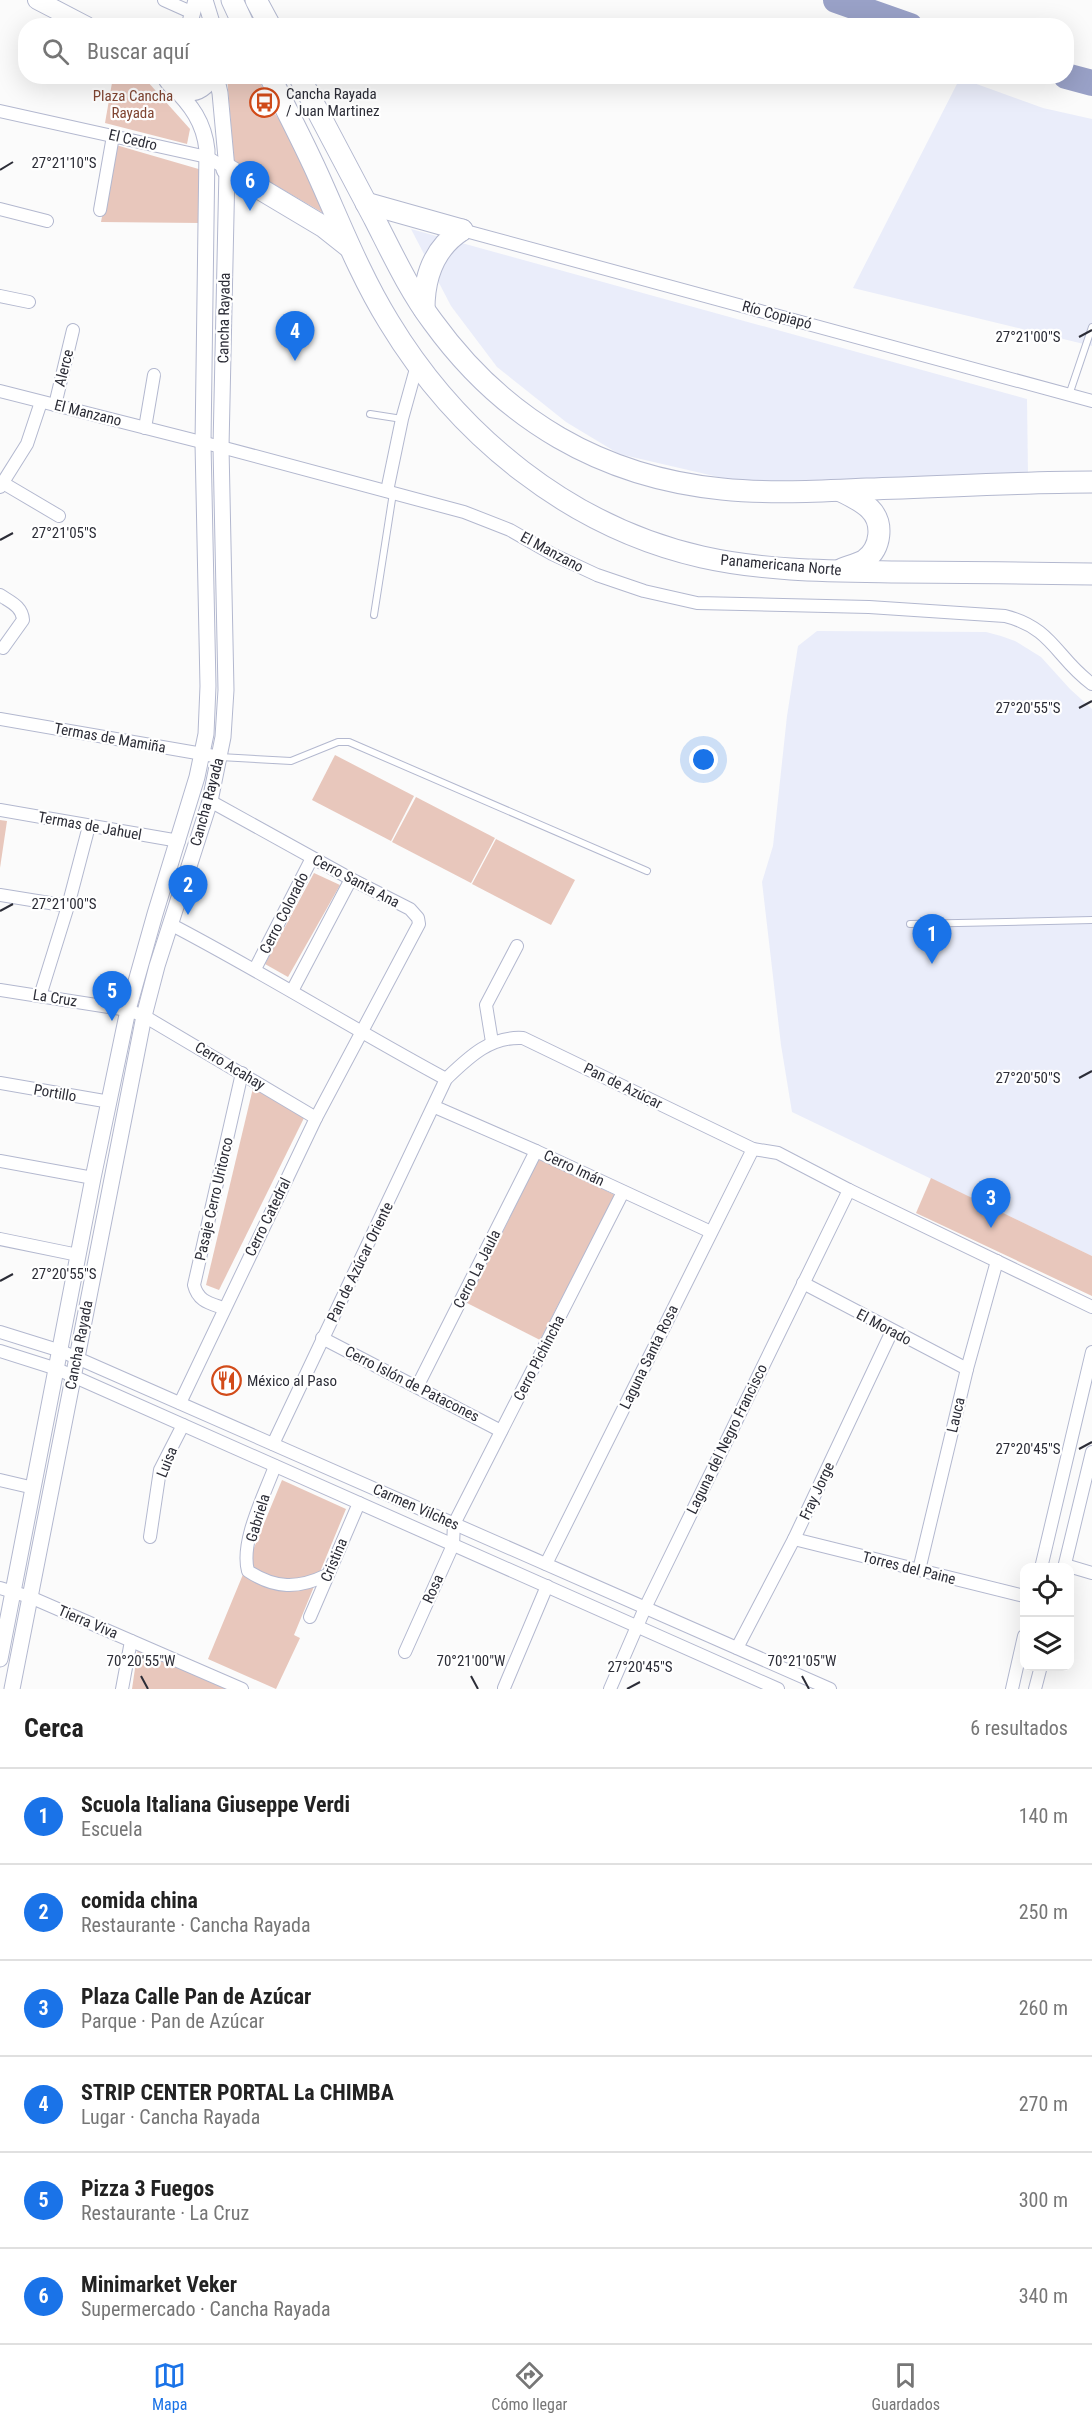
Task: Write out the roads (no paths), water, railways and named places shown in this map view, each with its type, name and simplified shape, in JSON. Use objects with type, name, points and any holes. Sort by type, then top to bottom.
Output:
[{"type":"highway","points":[[232,0],[240,18]]},
{"type":"highway","points":[[256,0],[266,18]]},
{"type":"highway","name":"Panamericana Norte","points":[[274,84],[378,305],[417,365],[455,410],[498,452],[557,496],[586,513],[649,541],[702,557],[738,563],[836,571],[1092,574]]},
{"type":"highway","points":[[303,84],[424,309],[445,339],[473,370],[515,409],[574,448],[601,460],[664,480],[709,488],[764,491],[840,490],[1092,482]]},
{"type":"highway","points":[[227,169],[324,227],[351,249]]},
{"type":"highway","points":[[366,203],[462,230]]},
{"type":"highway","points":[[424,309],[428,276],[435,257],[446,241],[462,230]]},
{"type":"highway","points":[[836,571],[866,559],[875,548],[879,534],[877,519],[868,507],[840,490]]},
{"type":"main road","points":[[37,0],[72,18]]},
{"type":"main road","points":[[173,84],[185,92],[192,92],[205,84]]},
{"type":"street","points":[[164,0],[193,13]]},
{"type":"street","points":[[206,0],[211,18]]},
{"type":"street","name":"Cancha Rayada","points":[[0,1659],[7,1590],[34,1488],[93,1178],[129,1010],[202,754],[207,714],[202,443],[207,157],[206,141],[198,117],[191,104],[171,84]]},
{"type":"street","name":"Cancha Rayada","points":[[12,1689],[144,1016],[210,801],[220,757],[226,690],[221,447],[227,169],[218,84]]},
{"type":"street","name":"El Cedro","points":[[0,111],[207,157],[227,169]]},
{"type":"street","points":[[100,210],[113,136]]},
{"type":"street","points":[[0,209],[47,221]]},
{"type":"street","name":"Río Copiapó","points":[[462,230],[1092,401]]},
{"type":"street","points":[[0,296],[29,302]]},
{"type":"street","name":"Alerce","points":[[55,405],[73,330]]},
{"type":"street","points":[[390,491],[402,419],[417,365]]},
{"type":"street","points":[[145,428],[154,375]]},
{"type":"street","name":"El Manzano","points":[[0,391],[390,491],[488,520],[597,575],[670,598],[697,603],[869,607],[1015,618],[1037,629],[1048,638],[1092,684]]},
{"type":"street","points":[[41,402],[27,444],[2,485],[59,516]]},
{"type":"street","points":[[0,595],[17,606],[22,612],[23,620],[3,648]]},
{"type":"street","name":"Termas de Mamiña","points":[[0,719],[220,757]]},
{"type":"street","name":"Cerro Santa Ana","points":[[210,801],[410,909],[418,918],[418,924],[360,1033]]},
{"type":"street","name":"Termas de Jahuel","points":[[0,810],[179,841]]},
{"type":"street","points":[[40,996],[68,906],[89,826]]},
{"type":"street","name":"Cerro Colorado","points":[[255,969],[312,858]]},
{"type":"street","points":[[292,991],[351,879]]},
{"type":"street","points":[[0,895],[68,906]]},
{"type":"street","points":[[171,924],[255,969],[360,1033],[446,1079]]},
{"type":"street","points":[[492,1042],[486,1005],[517,946]]},
{"type":"street","name":"La Cruz","points":[[0,990],[129,1010],[144,1016]]},
{"type":"street","name":"Cerro Acahay","points":[[144,1016],[316,1118]]},
{"type":"street","name":"Cerro Catedral","points":[[180,1403],[316,1118],[360,1033]]},
{"type":"street","name":"Pan de Azúcar","points":[[446,1079],[478,1050],[492,1042],[507,1037],[523,1038],[753,1149],[778,1153],[849,1190],[1092,1307]]},
{"type":"street","name":"Pasaje Cerro Uritorco","points":[[224,1308],[202,1300],[197,1295],[194,1285],[242,1073]]},
{"type":"street","name":"Pan de Azúcar Oriente","points":[[273,1444],[435,1107],[446,1079]]},
{"type":"street","name":"Portillo","points":[[0,1083],[110,1102]]},
{"type":"street","name":"Cerro Imán","points":[[435,1107],[711,1232]]},
{"type":"street","name":"Laguna Santa Rosa","points":[[546,1564],[753,1149]]},
{"type":"street","name":"Cerro La Jaula","points":[[417,1387],[536,1151]]},
{"type":"street","points":[[0,1161],[93,1178]]},
{"type":"street","name":"Laguna del Negro Francisco","points":[[610,1689],[645,1608],[849,1190]]},
{"type":"street","name":"Cerro Pichincha","points":[[454,1524],[623,1192]]},
{"type":"street","points":[[0,1239],[78,1255]]},
{"type":"street","name":"Lauca","points":[[920,1570],[967,1369],[997,1262]]},
{"type":"street","name":"El Morado","points":[[803,1283],[967,1369]]},
{"type":"street","name":"Fray Jorge","points":[[737,1648],[794,1539],[892,1331]]},
{"type":"street","name":"Carmen Vilches","points":[[0,1332],[76,1357],[830,1689]]},
{"type":"street","name":"Cerro Islón de Patacones","points":[[322,1338],[501,1431]]},
{"type":"street","name":"Carmen Vilches","points":[[0,1352],[57,1369],[778,1689]]},
{"type":"street","points":[[1042,1563],[1092,1352]]},
{"type":"street","name":"Luisa","points":[[150,1537],[160,1470],[183,1425]]},
{"type":"street","points":[[1065,1563],[1092,1452]]},
{"type":"street","name":"Gabriela","points":[[276,1466],[250,1537],[248,1571],[261,1580],[278,1586],[295,1587],[327,1575]]},
{"type":"street","points":[[0,1480],[34,1488]]},
{"type":"street","name":"Cristina","points":[[310,1617],[359,1503]]},
{"type":"street","name":"Rosa","points":[[405,1652],[453,1545],[454,1524]]},
{"type":"street","name":"Torres del Paine","points":[[794,1539],[1020,1595]]},
{"type":"street","points":[[1074,1568],[1092,1573]]},
{"type":"street","points":[[504,1688],[547,1586]]},
{"type":"street","name":"Tierra Viva","points":[[7,1590],[30,1597],[242,1689]]},
{"type":"street","points":[[122,1689],[131,1641]]},
{"type":"street","points":[[1012,1689],[1020,1654]]},
{"type":"street","points":[[1035,1689],[1040,1671]]},
{"type":"lane","points":[[1069,394],[1092,327]]},
{"type":"lane","points":[[370,414],[402,419]]},
{"type":"lane","points":[[374,615],[390,491]]},
{"type":"lane","points":[[220,757],[291,762],[338,742],[349,742],[647,871]]},
{"type":"lane","points":[[910,924],[1092,920]]},
{"type":"waterway","name":"Río Copiapó","points":[[836,0],[887,18]]},
{"type":"waterway","name":"Río Copiapó","points":[[1074,78],[1092,83]]},
{"type":"place","name":"Cancha Rayada / Juan Martinez","points":[[265,103]]},
{"type":"place","name":"Minimarket Veker","points":[[250,211]]},
{"type":"place","name":"STRIP CENTER PORTAL La CHIMBA","points":[[295,361]]},
{"type":"place","name":"comida china","points":[[188,915]]},
{"type":"place","name":"Scuola Italiana Giuseppe Verdi","points":[[932,964]]},
{"type":"place","name":"Pizza 3 Fuegos","points":[[112,1021]]},
{"type":"place","name":"Plaza Calle Pan de Azúcar","points":[[991,1228]]},
{"type":"place","name":"México al Paso","points":[[226,1381]]},
{"type":"park label","name":"Plaza Cancha Rayada","points":[[133,104]]}]
